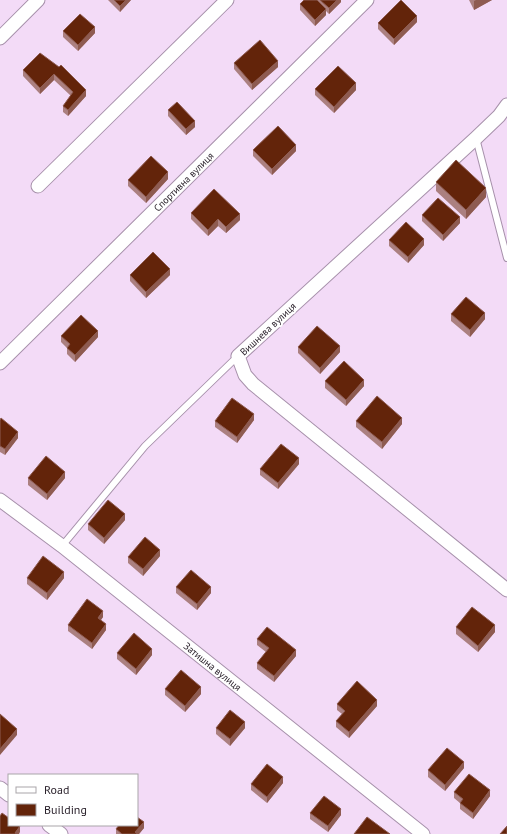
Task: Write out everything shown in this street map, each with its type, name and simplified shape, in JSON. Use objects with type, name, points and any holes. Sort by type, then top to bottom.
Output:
[{"type":"street","points":[[0,38],[38,0]]},
{"type":"street","points":[[38,186],[227,0]]},
{"type":"street","name":"Спортивна вулиця","points":[[0,363],[367,0]]},
{"type":"street","name":"Вишнева вулиця","points":[[507,106],[499,116],[476,138],[238,356],[245,375],[253,384],[507,590]]},
{"type":"street","name":"Затишна вулиця","points":[[0,500],[62,546],[423,834]]},
{"type":"street","points":[[0,788],[8,794]]},
{"type":"street","points":[[50,826],[61,834]]},
{"type":"lane","points":[[476,138],[507,258]]},
{"type":"lane","points":[[62,546],[145,446],[238,356]]},
{"type":"building","points":[[114,0],[126,0],[120,6]]},
{"type":"building","points":[[304,0],[317,0],[326,9],[315,20],[300,4]]},
{"type":"building","points":[[320,0],[337,0],[329,8]]},
{"type":"building","points":[[401,0],[417,16],[394,39],[378,23]]},
{"type":"building","points":[[80,14],[95,27],[78,45],[63,31]]},
{"type":"building","points":[[260,40],[278,61],[252,84],[234,63]]},
{"type":"building","points":[[40,53],[59,67],[61,65],[86,90],[68,110],[63,106],[73,92],[54,74],[40,88],[23,70]]},
{"type":"building","points":[[338,66],[356,83],[334,107],[315,89]]},
{"type":"building","points":[[177,102],[195,121],[186,129],[168,110]]},
{"type":"building","points":[[278,126],[296,145],[272,169],[253,150]]},
{"type":"building","points":[[151,156],[168,172],[146,197],[128,180]]},
{"type":"building","points":[[456,160],[486,188],[466,210],[436,182]]},
{"type":"building","points":[[214,189],[240,214],[226,227],[218,219],[208,230],[191,213]]},
{"type":"building","points":[[438,198],[460,217],[443,235],[422,215]]},
{"type":"building","points":[[406,222],[424,239],[408,257],[389,240]]},
{"type":"building","points":[[153,252],[170,269],[146,292],[130,275]]},
{"type":"building","points":[[466,297],[485,313],[470,330],[451,314]]},
{"type":"building","points":[[81,315],[98,331],[75,355],[67,348],[70,344],[61,336]]},
{"type":"building","points":[[317,326],[340,346],[320,368],[298,347]]},
{"type":"building","points":[[344,361],[364,380],[346,400],[325,381]]},
{"type":"building","points":[[377,396],[402,418],[382,442],[356,421]]},
{"type":"building","points":[[232,398],[254,414],[237,437],[215,421]]},
{"type":"building","points":[[1,418],[18,432],[5,449],[0,446]]},
{"type":"building","points":[[281,444],[299,458],[278,483],[260,469]]},
{"type":"building","points":[[46,456],[65,472],[47,494],[28,478]]},
{"type":"building","points":[[108,500],[125,514],[104,538],[88,524]]},
{"type":"building","points":[[145,537],[160,550],[143,569],[128,557]]},
{"type":"building","points":[[43,556],[64,572],[47,593],[27,578]]},
{"type":"building","points":[[191,570],[211,587],[197,604],[176,587]]},
{"type":"building","points":[[87,599],[103,611],[98,618],[106,624],[92,643],[68,625]]},
{"type":"building","points":[[472,607],[495,625],[478,646],[456,627]]},
{"type":"building","points":[[267,627],[296,650],[274,676],[257,663],[269,648],[257,639]]},
{"type":"building","points":[[134,633],[152,649],[136,669],[117,653]]},
{"type":"building","points":[[181,670],[201,687],[185,706],[165,689]]},
{"type":"building","points":[[357,681],[377,700],[349,732],[336,721],[345,711],[337,704]]},
{"type":"building","points":[[230,710],[245,722],[230,739],[216,728]]},
{"type":"building","points":[[0,714],[17,729],[0,749]]},
{"type":"building","points":[[447,748],[464,762],[445,785],[428,770]]},
{"type":"building","points":[[267,764],[283,777],[267,797],[251,784]]},
{"type":"building","points":[[469,774],[490,790],[473,813],[460,803],[463,799],[454,792]]},
{"type":"building","points":[[324,796],[341,809],[328,826],[310,813]]},
{"type":"building","points":[[2,813],[8,817],[8,826],[20,826],[15,833],[16,834],[0,834],[0,816]]},
{"type":"building","points":[[367,817],[390,834],[354,834]]},
{"type":"building","points":[[138,818],[144,822],[135,832],[137,834],[122,834],[116,829],[118,826],[138,826]]},
{"type":"building","points":[[507,826],[507,834],[500,834]]}]
